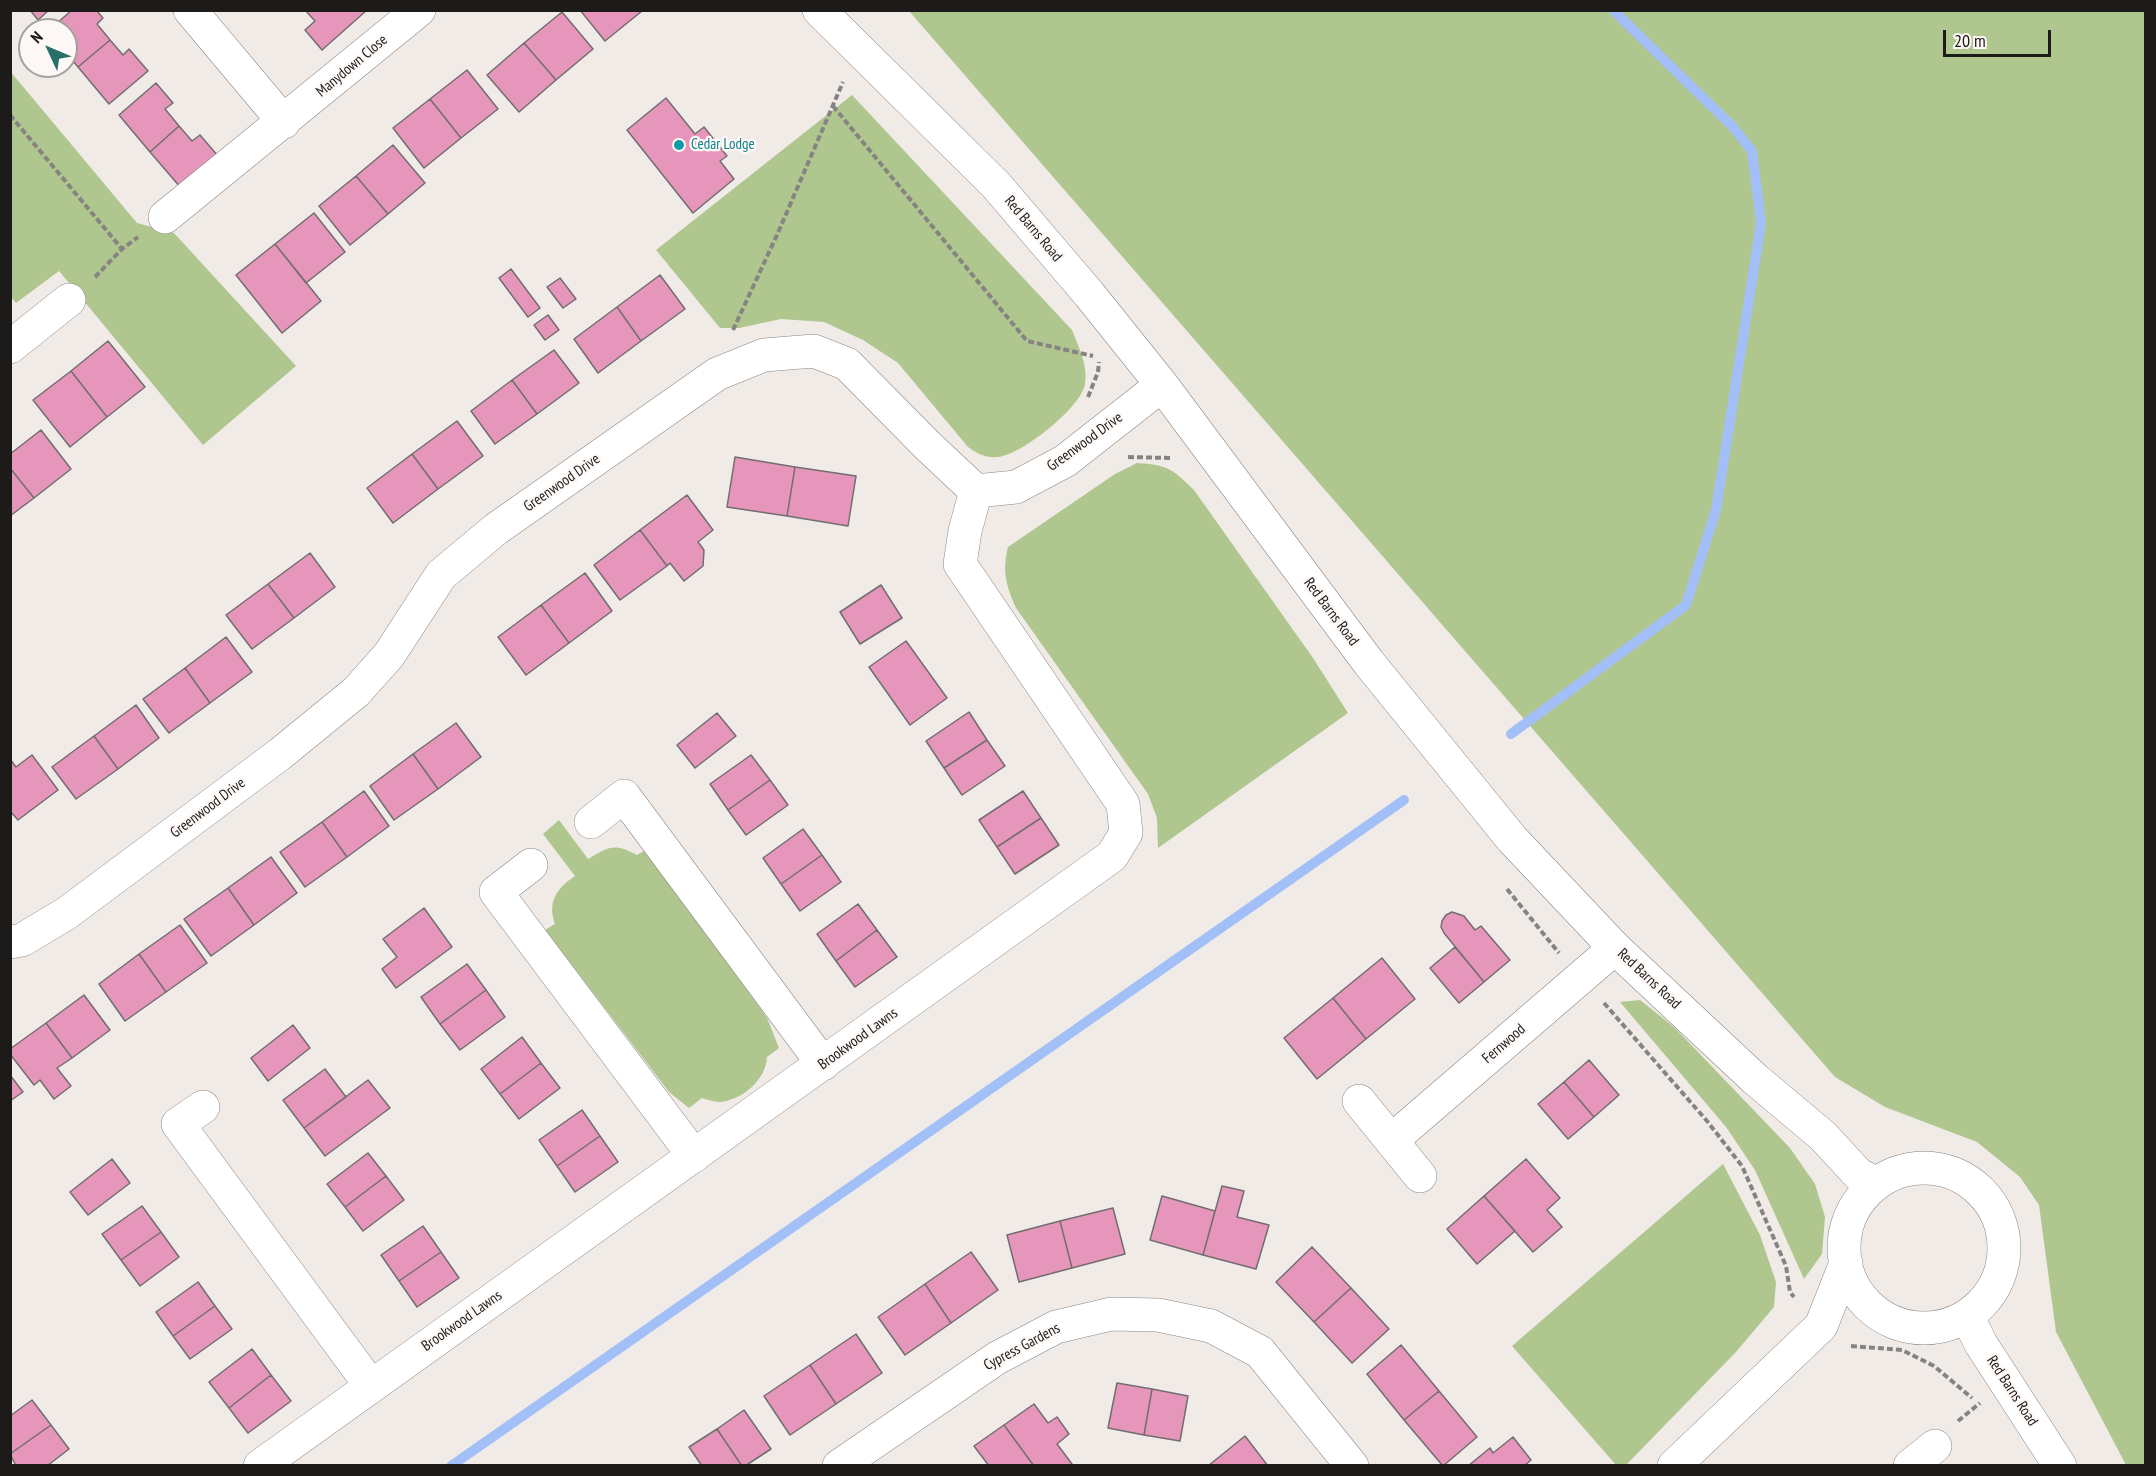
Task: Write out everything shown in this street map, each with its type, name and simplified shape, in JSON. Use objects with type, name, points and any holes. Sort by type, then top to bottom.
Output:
[{"type":"street","points":[[190,10],[284,122]]},
{"type":"street","name":"Manydown Close","points":[[165,217],[419,10]]},
{"type":"street","name":"Red Barns Road","points":[[819,10],[996,185],[1156,377],[1369,663],[1512,839],[1615,948],[1755,1079],[1823,1136],[1858,1174],[1875,1183]]},
{"type":"street","points":[[10,347],[69,300]]},
{"type":"street","name":"Greenwood Drive","points":[[10,942],[22,940],[67,913],[280,754],[356,692],[389,656],[441,575],[496,529],[717,374],[764,354],[814,351],[848,363],[927,446],[976,491],[1016,487],[1065,461],[1156,377]]},
{"type":"street","name":"Brookwood Lawns","points":[[260,1466],[1112,856],[1126,833],[1123,804],[960,564],[965,531],[976,491]]},
{"type":"street","points":[[591,822],[624,796],[823,1064]]},
{"type":"street","points":[[531,865],[496,892],[694,1156]]},
{"type":"street","name":"Fernwood","points":[[1392,1140],[1615,948]]},
{"type":"street","points":[[1359,1101],[1420,1176]]},
{"type":"street","points":[[203,1107],[178,1124],[371,1386]]},
{"type":"street","points":[[1924,1167],[1950,1171],[1972,1182],[1990,1201],[2002,1225],[2005,1251],[2000,1276],[1987,1299],[1967,1316],[1945,1326],[1921,1328],[1897,1323],[1876,1312],[1859,1295],[1848,1273],[1846,1263],[1844,1248],[1847,1224],[1858,1201],[1875,1183],[1898,1171],[1924,1167]]},
{"type":"street","points":[[1674,1466],[1821,1326],[1846,1263]]},
{"type":"street","name":"Cypress Gardens","points":[[839,1466],[997,1358],[1056,1327],[1111,1314],[1158,1315],[1211,1326],[1260,1352],[1352,1466]]},
{"type":"street","name":"Red Barns Road","points":[[1967,1316],[1981,1344],[2060,1466]]},
{"type":"street","points":[[1821,1326],[1888,1319]]},
{"type":"path","points":[[734,367],[733,327],[777,235],[847,73]]},
{"type":"path","points":[[833,106],[1027,341],[1156,377]]},
{"type":"path","points":[[10,115],[122,249]]},
{"type":"path","points":[[69,300],[122,249],[165,217]]},
{"type":"path","points":[[1924,1459],[1944,1433],[2005,1381]]},
{"type":"green space","points":[[909,11],[2145,11],[2145,1465],[2126,1465],[2056,1332],[2039,1205],[2020,1177],[1977,1142],[1885,1107],[1835,1077]]},
{"type":"green space","points":[[10,71],[137,223],[174,233],[296,366],[203,445],[59,271],[16,303],[11,297]]},
{"type":"green space","points":[[852,95],[1072,330],[1082,357],[1086,377],[1081,394],[1049,429],[1008,454],[989,457],[978,454],[968,447],[898,363],[863,340],[824,322],[781,319],[739,328],[720,328],[656,250]]},
{"type":"green space","points":[[1137,463],[1169,469],[1194,490],[1313,658],[1348,713],[1158,848],[1157,818],[1148,794],[1016,608],[1007,585],[1005,571],[1008,547],[1115,474]]},
{"type":"green space","points":[[559,820],[588,859],[601,851],[612,848],[623,849],[637,855],[647,849],[767,1018],[779,1048],[767,1057],[763,1073],[758,1080],[738,1097],[721,1102],[702,1098],[689,1108],[669,1092],[545,930],[555,924],[552,909],[555,896],[563,885],[575,876],[543,834]]},
{"type":"green space","points":[[1640,1000],[1674,1027],[1790,1148],[1815,1184],[1825,1217],[1822,1254],[1804,1279],[1755,1170],[1726,1127],[1620,1002]]},
{"type":"green space","points":[[1723,1164],[1760,1235],[1776,1282],[1774,1307],[1736,1352],[1626,1465],[1616,1465],[1512,1346]]},
{"type":"building","points":[[30,10],[49,10],[40,18],[36,18]]},
{"type":"building","points":[[72,10],[96,10],[103,18],[97,24],[110,40],[78,67],[78,18],[63,18]]},
{"type":"building","points":[[305,10],[367,10],[322,50],[305,30],[315,21]]},
{"type":"building","points":[[580,10],[641,10],[642,11],[605,41]]},
{"type":"building","points":[[562,12],[593,49],[556,80],[524,43]]},
{"type":"building","points":[[110,40],[123,55],[129,49],[148,71],[109,104],[78,67]]},
{"type":"building","points":[[524,43],[556,80],[519,112],[487,75]]},
{"type":"building","points":[[467,70],[498,109],[461,138],[430,99]]},
{"type":"building","points":[[156,83],[173,103],[165,109],[179,126],[150,152],[119,115]]},
{"type":"building","name":"Cedar Lodge","points":[[666,98],[695,134],[704,127],[727,156],[720,161],[734,179],[693,213],[627,130]]},
{"type":"building","points":[[430,99],[461,138],[424,168],[393,128]]},
{"type":"building","points":[[179,126],[192,141],[200,135],[218,156],[181,188],[150,152]]},
{"type":"building","points":[[393,145],[425,183],[388,214],[356,176]]},
{"type":"building","points":[[356,176],[388,214],[350,245],[319,206]]},
{"type":"building","points":[[314,213],[345,252],[306,283],[275,244]]},
{"type":"building","points":[[275,244],[321,301],[282,333],[236,275]]},
{"type":"building","points":[[511,269],[540,308],[528,317],[499,278]]},
{"type":"building","points":[[660,275],[685,309],[641,341],[617,307]]},
{"type":"building","points":[[560,278],[576,299],[563,308],[547,287]]},
{"type":"building","points":[[617,307],[641,341],[598,373],[574,339]]},
{"type":"building","points":[[548,315],[559,330],[545,340],[534,325]]},
{"type":"building","points":[[108,341],[145,387],[107,417],[71,371]]},
{"type":"building","points":[[554,350],[579,383],[537,414],[512,380]]},
{"type":"building","points":[[71,371],[107,417],[70,447],[33,400]]},
{"type":"building","points":[[512,380],[537,414],[495,444],[471,411]]},
{"type":"building","points":[[457,421],[483,456],[438,489],[412,454]]},
{"type":"building","points":[[41,430],[71,469],[34,498],[10,468],[10,454]]},
{"type":"building","points":[[412,454],[438,489],[393,523],[367,488]]},
{"type":"building","points":[[735,457],[795,467],[787,516],[727,507]]},
{"type":"building","points":[[795,467],[856,476],[848,526],[787,516]]},
{"type":"building","points":[[10,468],[34,498],[10,516]]},
{"type":"building","points":[[687,495],[713,530],[698,542],[704,550],[703,566],[684,581],[670,563],[667,566],[640,530]]},
{"type":"building","points":[[640,530],[667,566],[620,600],[594,565]]},
{"type":"building","points":[[310,553],[335,587],[294,618],[268,584]]},
{"type":"building","points":[[585,573],[612,611],[569,643],[541,605]]},
{"type":"building","points":[[268,584],[294,618],[252,649],[226,615]]},
{"type":"building","points":[[881,585],[902,618],[860,644],[840,612]]},
{"type":"building","points":[[541,605],[569,643],[526,675],[498,637]]},
{"type":"building","points":[[226,637],[252,672],[210,703],[185,668]]},
{"type":"building","points":[[906,641],[947,698],[910,725],[869,667]]},
{"type":"building","points":[[185,668],[210,703],[169,733],[143,699]]},
{"type":"building","points":[[136,705],[159,738],[118,769],[94,736]]},
{"type":"building","points":[[969,712],[987,740],[944,768],[926,741]]},
{"type":"building","points":[[717,713],[736,736],[695,768],[677,745]]},
{"type":"building","points":[[456,723],[481,757],[438,789],[413,754]]},
{"type":"building","points":[[94,736],[118,769],[76,799],[52,767]]},
{"type":"building","points":[[987,740],[1005,766],[962,795],[944,768]]},
{"type":"building","points":[[413,754],[438,789],[394,820],[370,786]]},
{"type":"building","points":[[32,755],[58,790],[18,820],[10,811],[10,759],[16,767]]},
{"type":"building","points":[[751,755],[770,780],[728,810],[710,784]]},
{"type":"building","points":[[770,780],[788,805],[746,835],[728,810]]},
{"type":"building","points":[[364,791],[389,826],[347,857],[322,822]]},
{"type":"building","points":[[1023,791],[1041,818],[997,847],[979,820]]},
{"type":"building","points":[[1041,818],[1059,845],[1015,874],[997,847]]},
{"type":"building","points":[[322,822],[347,857],[305,887],[280,852]]},
{"type":"building","points":[[803,829],[822,855],[781,884],[763,858]]},
{"type":"building","points":[[822,855],[841,882],[800,911],[781,884]]},
{"type":"building","points":[[271,857],[297,893],[254,925],[228,888]]},
{"type":"building","points":[[228,888],[254,925],[211,956],[184,919]]},
{"type":"building","points":[[858,904],[877,930],[836,961],[817,934]]},
{"type":"building","points":[[424,908],[452,947],[396,988],[382,969],[397,957],[383,939]]},
{"type":"building","points":[[1452,912],[1464,916],[1475,930],[1481,926],[1510,960],[1484,982],[1441,927],[1446,915]]},
{"type":"building","points":[[180,925],[207,963],[166,992],[139,954]]},
{"type":"building","points":[[877,930],[897,957],[855,987],[836,961]]},
{"type":"building","points":[[1455,947],[1484,982],[1459,1003],[1430,968]]},
{"type":"building","points":[[139,954],[166,992],[125,1021],[99,984]]},
{"type":"building","points":[[1382,958],[1415,999],[1366,1039],[1333,998]]},
{"type":"building","points":[[467,964],[486,990],[440,1024],[421,997]]},
{"type":"building","points":[[486,990],[505,1017],[460,1050],[440,1024]]},
{"type":"building","points":[[84,995],[110,1030],[72,1058],[46,1023]]},
{"type":"building","points":[[1333,998],[1366,1039],[1317,1079],[1284,1038]]},
{"type":"building","points":[[46,1023],[72,1058],[57,1068],[71,1086],[54,1099],[40,1080],[34,1085],[10,1054],[10,1049]]},
{"type":"building","points":[[293,1025],[310,1048],[268,1081],[251,1058]]},
{"type":"building","points":[[522,1037],[541,1063],[500,1094],[481,1069]]},
{"type":"building","points":[[1589,1060],[1619,1095],[1594,1117],[1564,1082]]},
{"type":"building","points":[[541,1063],[560,1088],[519,1119],[500,1094]]},
{"type":"building","points":[[325,1069],[346,1097],[304,1128],[283,1100]]},
{"type":"building","points":[[10,1075],[23,1092],[10,1101]]},
{"type":"building","points":[[368,1080],[390,1108],[325,1156],[304,1128]]},
{"type":"building","points":[[1564,1082],[1594,1117],[1568,1139],[1538,1104]]},
{"type":"building","points":[[582,1110],[600,1136],[557,1166],[539,1140]]},
{"type":"building","points":[[600,1136],[618,1162],[575,1192],[557,1166]]},
{"type":"building","points":[[368,1153],[386,1176],[345,1207],[327,1184]]},
{"type":"building","points":[[112,1159],[130,1183],[88,1215],[70,1192]]},
{"type":"building","points":[[1526,1159],[1560,1198],[1547,1210],[1562,1227],[1533,1252],[1484,1196]]},
{"type":"building","points":[[386,1176],[404,1200],[363,1231],[345,1207]]},
{"type":"building","points":[[1222,1186],[1244,1191],[1237,1217],[1269,1225],[1256,1269],[1203,1255]]},
{"type":"building","points":[[1162,1196],[1215,1211],[1203,1255],[1150,1240]]},
{"type":"building","points":[[1484,1196],[1515,1231],[1477,1264],[1447,1229]]},
{"type":"building","points":[[142,1206],[161,1232],[121,1260],[102,1234]]},
{"type":"building","points":[[1113,1208],[1125,1254],[1072,1268],[1060,1221]]},
{"type":"building","points":[[1060,1221],[1072,1268],[1019,1282],[1007,1235]]},
{"type":"building","points":[[423,1226],[441,1252],[399,1281],[381,1255]]},
{"type":"building","points":[[161,1232],[179,1257],[140,1286],[121,1260]]},
{"type":"building","points":[[1312,1247],[1351,1288],[1314,1322],[1276,1282]]},
{"type":"building","points":[[441,1252],[459,1278],[417,1307],[399,1281]]},
{"type":"building","points":[[971,1252],[998,1290],[951,1323],[925,1284]]},
{"type":"building","points":[[198,1282],[215,1306],[173,1336],[156,1312]]},
{"type":"building","points":[[925,1284],[951,1323],[905,1355],[878,1317]]},
{"type":"building","points":[[1351,1288],[1389,1329],[1352,1363],[1314,1322]]},
{"type":"building","points":[[215,1306],[232,1329],[190,1359],[173,1336]]},
{"type":"building","points":[[856,1334],[882,1373],[836,1404],[810,1365]]},
{"type":"building","points":[[1401,1345],[1439,1391],[1404,1420],[1367,1374]]},
{"type":"building","points":[[252,1349],[271,1375],[229,1408],[209,1382]]},
{"type":"building","points":[[810,1365],[836,1404],[790,1435],[764,1396]]},
{"type":"building","points":[[271,1375],[291,1401],[248,1433],[229,1408]]},
{"type":"building","points":[[1117,1383],[1152,1389],[1144,1435],[1108,1428]]},
{"type":"building","points":[[1152,1389],[1188,1396],[1180,1441],[1144,1435]]},
{"type":"building","points":[[1439,1391],[1477,1437],[1443,1466],[1404,1420]]},
{"type":"building","points":[[32,1400],[51,1425],[10,1454],[10,1416]]},
{"type":"building","points":[[1034,1404],[1048,1423],[1057,1417],[1069,1434],[1057,1444],[1072,1464],[1069,1466],[1034,1466],[1004,1425]]},
{"type":"building","points":[[744,1410],[771,1449],[742,1466],[717,1429]]},
{"type":"building","points":[[51,1425],[69,1449],[47,1466],[16,1466],[10,1454]]},
{"type":"building","points":[[1004,1425],[1034,1466],[989,1466],[974,1446]]},
{"type":"building","points":[[717,1429],[742,1466],[702,1466],[689,1447]]},
{"type":"building","points":[[1245,1436],[1268,1466],[1208,1466]]},
{"type":"building","points":[[1513,1437],[1531,1460],[1524,1466],[1468,1466],[1490,1448],[1493,1453]]},
{"type":"waterway","points":[[1511,734],[1686,605],[1716,510],[1761,223],[1752,151],[1733,127],[1613,10]]},
{"type":"waterway","points":[[451,1466],[1404,800]]},
{"type":"place","name":"Cedar Lodge","points":[[679,145]]}]
